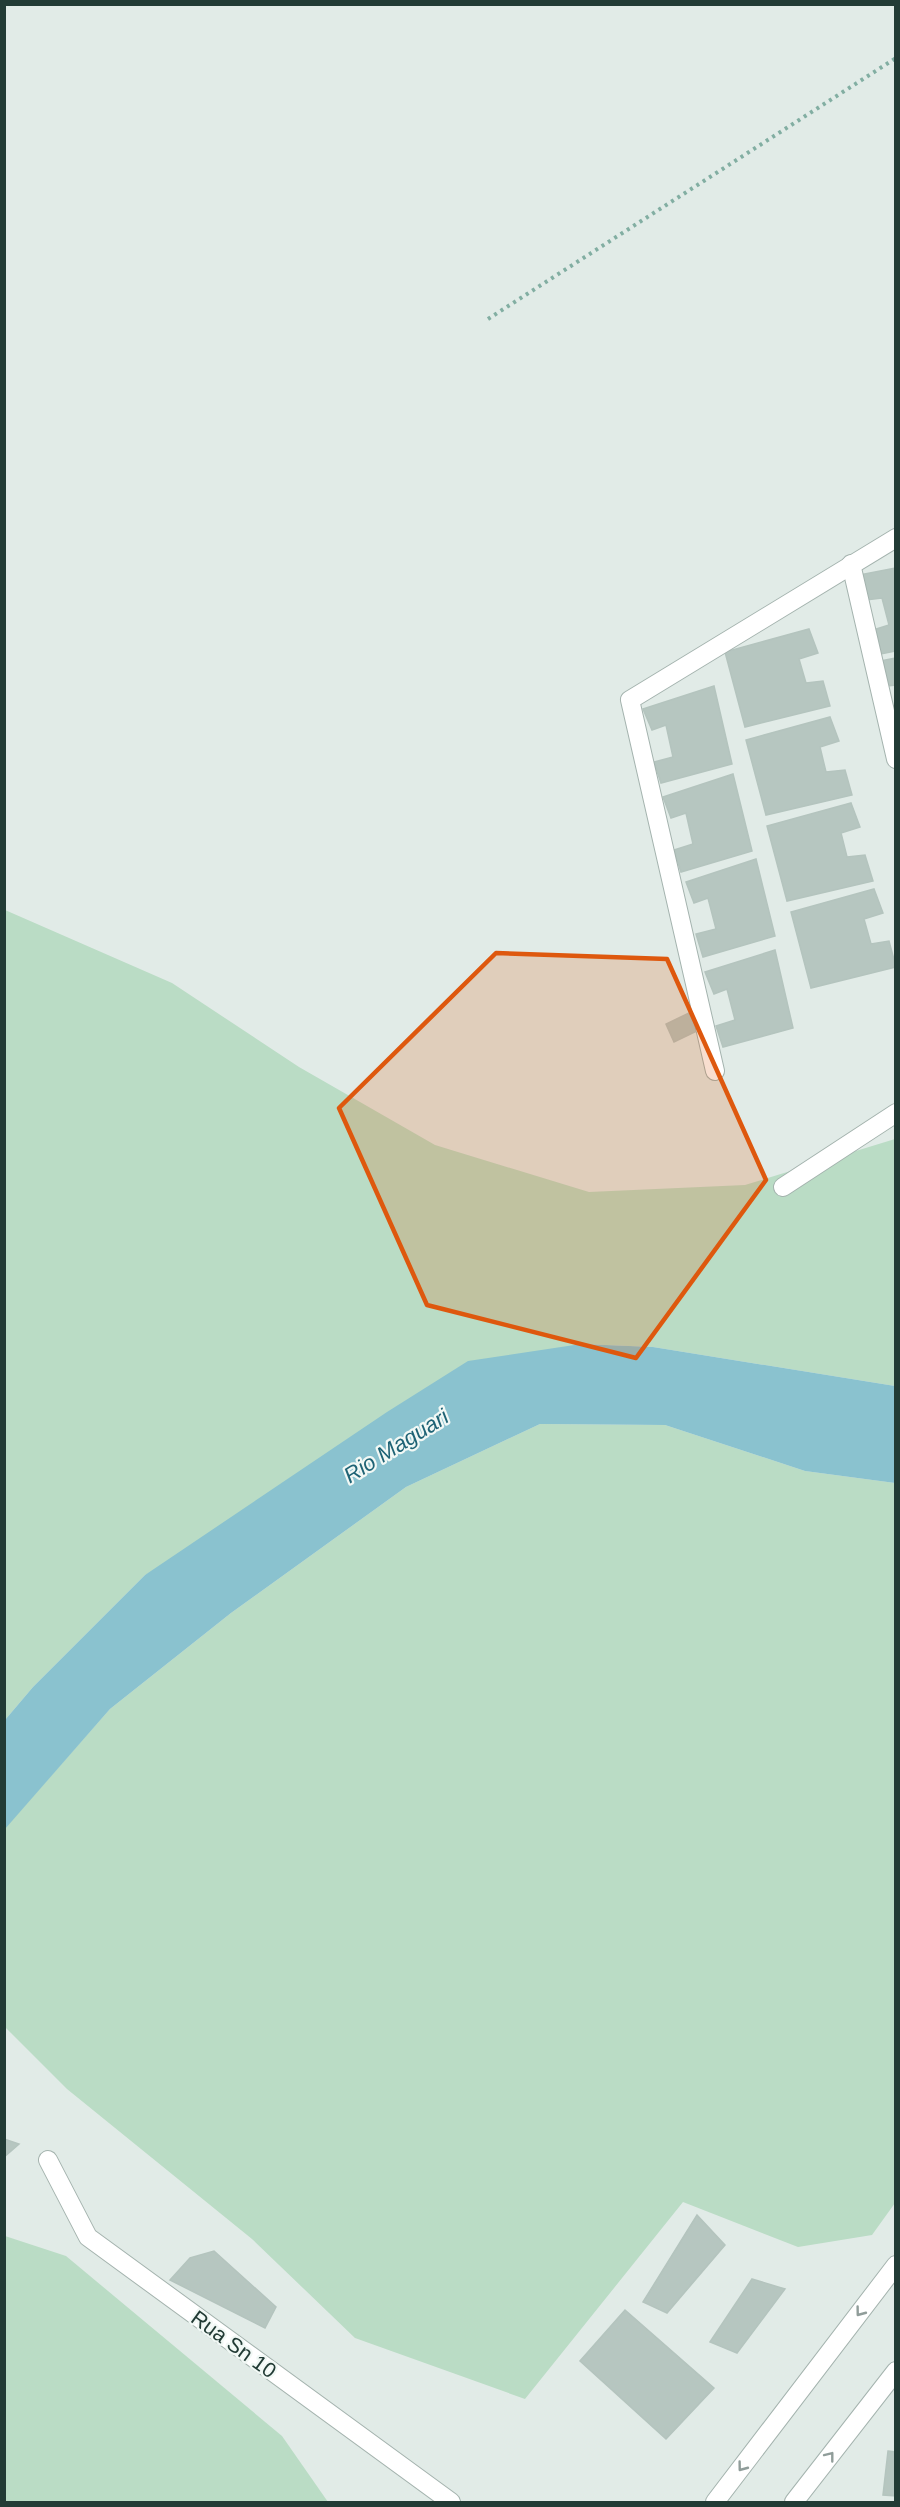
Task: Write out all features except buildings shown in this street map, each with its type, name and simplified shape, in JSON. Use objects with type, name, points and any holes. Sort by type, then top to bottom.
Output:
[{"type":"street","points":[[715,1071],[630,700],[896,538]]},
{"type":"street","points":[[851,564],[896,759]]},
{"type":"street","points":[[783,1186],[896,1113]]},
{"type":"street","name":"Rua Sn 10","points":[[48,2160],[88,2237],[451,2502]]},
{"type":"street","points":[[715,2502],[896,2265]]},
{"type":"street","points":[[794,2502],[896,2371]]},
{"type":"path","points":[[488,319],[896,58]]},
{"type":"highlighted area","points":[[496,953],[667,959],[766,1180],[636,1358],[427,1305],[339,1108]]},
{"type":"green space","points":[[5,910],[172,983],[299,1067],[435,1145],[589,1192],[745,1185],[895,1139],[895,1386],[653,1347],[581,1344],[145,1575],[33,1687],[5,1720]]},
{"type":"green space","points":[[540,1424],[665,1425],[805,1471],[895,1483],[895,2203],[872,2235],[798,2247],[683,2202],[525,2399],[355,2338],[252,2239],[67,2089],[5,2027],[4,1829],[110,1709],[231,1613],[406,1487]]},
{"type":"green space","points":[[5,2236],[66,2256],[282,2436],[328,2502],[5,2502]]},
{"type":"water","name":"Rio Maguari","points":[[581,1344],[653,1347],[895,1386],[895,1483],[805,1471],[665,1425],[540,1424],[406,1487],[231,1613],[110,1709],[5,1829],[5,1720],[33,1687],[145,1575],[387,1412],[468,1361]]}]
